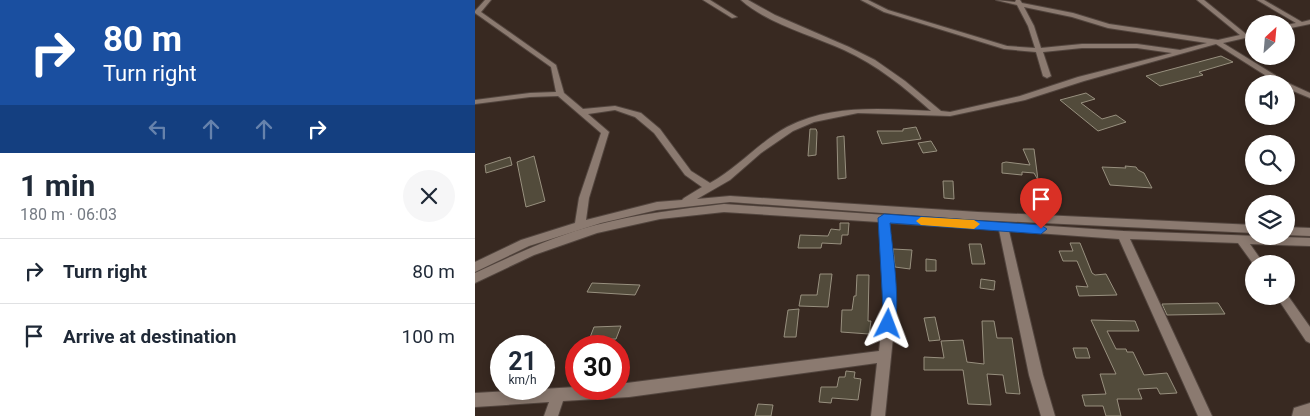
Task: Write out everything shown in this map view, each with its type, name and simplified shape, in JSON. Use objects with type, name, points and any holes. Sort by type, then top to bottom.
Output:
[{"type":"street","points":[[488,0],[477,12],[554,66],[560,94],[605,132],[584,198],[580,225]]},
{"type":"street","points":[[707,0],[734,17]]},
{"type":"street","points":[[744,0],[765,15],[863,56],[903,83],[939,114]]},
{"type":"street","points":[[864,0],[887,11],[1006,48],[1039,50],[1082,46],[1137,46],[1181,52]]},
{"type":"street","points":[[999,0],[1019,2],[1109,26],[1217,42],[1270,75]]},
{"type":"street","points":[[1200,0],[1245,36]]},
{"type":"street","points":[[1260,0],[1301,24]]},
{"type":"street","points":[[1019,2],[1031,26],[1047,76]]},
{"type":"street","points":[[1295,25],[1310,22]]},
{"type":"street","points":[[684,202],[727,178],[758,151],[790,129],[812,120],[859,111],[951,114],[1022,98],[1181,52],[1245,36]]},
{"type":"street","points":[[1295,89],[1310,96]]},
{"type":"street","points":[[475,102],[530,95],[560,94]]},
{"type":"street","points":[[581,112],[615,108],[638,116],[657,132],[688,172],[710,188]]},
{"type":"street","points":[[475,267],[525,243],[580,225],[647,208],[684,202],[749,199],[1003,226],[1123,235],[1310,242]]},
{"type":"street","points":[[475,278],[530,252],[596,229],[660,215],[724,208],[869,218],[884,213],[1245,229]]},
{"type":"street","points":[[878,416],[890,308],[884,213]]},
{"type":"street","points":[[1003,226],[1036,374],[1048,416]]},
{"type":"street","points":[[1295,231],[1310,232]]},
{"type":"street","points":[[1123,235],[1205,416]]},
{"type":"street","points":[[1241,239],[1253,255]]},
{"type":"street","points":[[1287,305],[1310,337]]},
{"type":"street","points":[[475,400],[629,390],[884,356]]},
{"type":"street","points":[[551,416],[559,394]]},
{"type":"street","points":[[1299,416],[1299,413],[1310,410]]},
{"type":"building","points":[[1221,56],[1233,62],[1199,72],[1203,75],[1160,86],[1146,76]]},
{"type":"building","points":[[1086,93],[1095,99],[1081,103],[1102,119],[1116,115],[1126,122],[1098,131],[1060,100]]},
{"type":"building","points":[[916,127],[921,139],[882,144],[877,131],[903,131],[903,129]]},
{"type":"building","points":[[810,129],[816,129],[817,132],[816,155],[808,156]]},
{"type":"building","points":[[844,136],[846,178],[838,179],[837,137]]},
{"type":"building","points":[[931,141],[937,151],[923,153],[918,143]]},
{"type":"building","points":[[1023,149],[1034,149],[1038,180],[1034,173],[1022,172],[1022,175],[1002,173],[1002,163],[1030,165]]},
{"type":"building","points":[[534,156],[545,201],[526,207],[517,162]]},
{"type":"building","points":[[510,157],[512,165],[486,173],[485,165]]},
{"type":"building","points":[[1125,166],[1136,167],[1144,173],[1152,188],[1110,185],[1102,167],[1126,168]]},
{"type":"building","points":[[943,181],[953,181],[954,199],[944,198]]},
{"type":"building","points":[[840,223],[849,223],[848,235],[842,235],[841,244],[822,243],[821,248],[798,248],[800,235],[828,236],[831,229],[840,230]]},
{"type":"building","points":[[1070,243],[1080,243],[1092,273],[1095,275],[1106,274],[1117,295],[1079,296],[1076,286],[1088,287],[1077,261],[1063,261],[1059,251],[1073,251]]},
{"type":"building","points":[[969,244],[981,244],[985,264],[972,264]]},
{"type":"building","points":[[893,249],[912,250],[910,269],[895,267]]},
{"type":"building","points":[[926,259],[936,260],[936,271],[926,271]]},
{"type":"building","points":[[820,274],[832,274],[828,307],[799,306],[801,295],[817,295]]},
{"type":"building","points":[[857,275],[869,275],[868,321],[871,321],[869,334],[841,332],[842,310],[852,310],[854,296],[856,296]]},
{"type":"building","points":[[981,279],[995,281],[994,290],[980,288]]},
{"type":"building","points":[[592,283],[640,285],[635,295],[587,292]]},
{"type":"building","points":[[1218,303],[1225,314],[1167,315],[1162,304]]},
{"type":"building","points":[[799,309],[796,337],[784,337],[788,310]]},
{"type":"building","points":[[935,317],[940,340],[929,341],[924,318]]},
{"type":"building","points":[[1091,320],[1135,321],[1139,331],[1107,331],[1116,349],[1126,349],[1127,352],[1133,352],[1144,375],[1167,373],[1177,393],[1160,394],[1157,388],[1138,389],[1142,399],[1117,399],[1121,416],[1106,416],[1103,406],[1085,406],[1082,395],[1106,394],[1100,374],[1116,374]]},
{"type":"building","points":[[982,321],[994,321],[997,338],[1012,338],[1020,394],[1006,393],[1003,375],[987,374],[991,405],[968,404],[963,370],[924,370],[924,357],[944,358],[941,341],[963,340],[967,362],[984,364]]},
{"type":"building","points":[[621,326],[618,335],[591,335],[594,327]]},
{"type":"building","points":[[1073,348],[1087,348],[1090,358],[1076,358]]},
{"type":"building","points":[[846,371],[855,372],[854,378],[861,379],[858,400],[832,398],[831,403],[819,402],[821,387],[837,387],[839,377],[845,377]]},
{"type":"building","points":[[758,404],[773,405],[771,416],[755,416]]},
{"type":"slow traffic","points":[[921,221],[974,224]]},
{"type":"route","points":[[888,324],[890,308],[884,218],[1041,229]]}]
